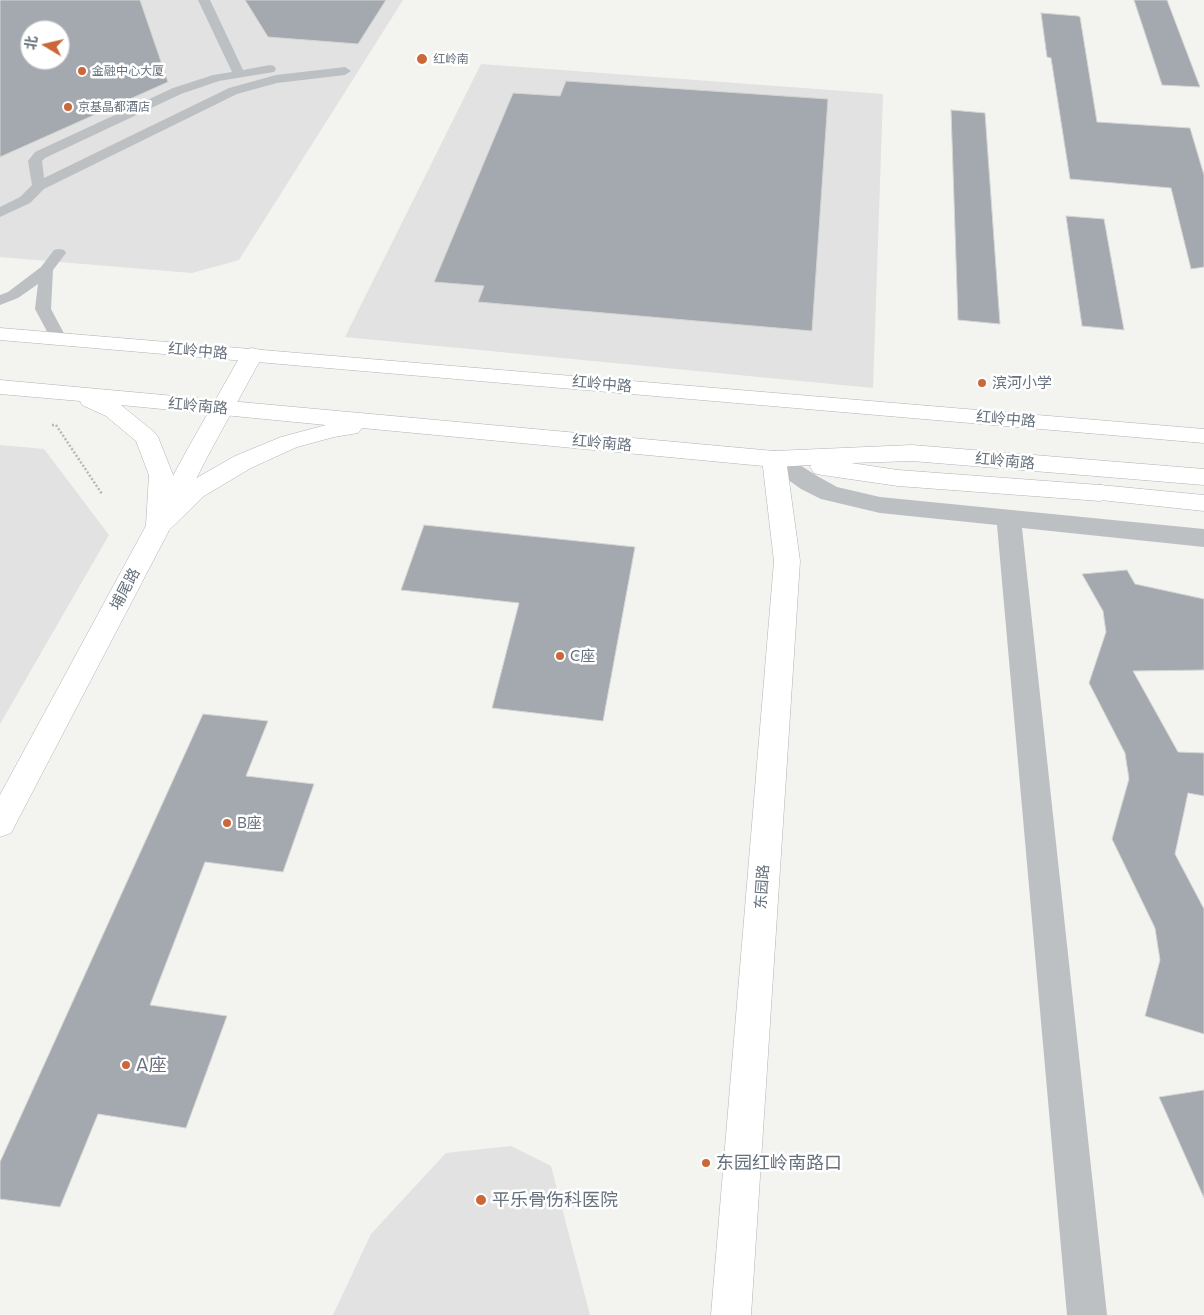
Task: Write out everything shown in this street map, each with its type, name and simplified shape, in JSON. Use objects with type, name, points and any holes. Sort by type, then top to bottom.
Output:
[{"type":"main road","name":"红岭中路","points":[[0,334],[1204,436]]},
{"type":"main road","name":"埔尾路","points":[[0,824],[252,355]]},
{"type":"main road","name":"红岭南路","points":[[0,387],[774,459],[912,453],[1204,477]]},
{"type":"main road","points":[[79,395],[114,411],[146,437],[161,475],[159,525]]},
{"type":"main road","points":[[159,525],[195,490],[243,462],[289,442],[333,430],[388,423]]},
{"type":"main road","points":[[774,459],[853,473],[898,478],[1204,503]]},
{"type":"main road","name":"东园路","points":[[731,1315],[787,561],[774,459]]},
{"type":"street","points":[[774,459],[810,483],[830,492],[880,505],[1204,538]]},
{"type":"street","points":[[1009,519],[1087,1315]]},
{"type":"lane","points":[[204,0],[239,73]]},
{"type":"lane","points":[[0,212],[25,200],[39,186],[233,91],[253,84],[297,75],[346,71],[291,68],[239,73],[177,91],[40,155],[35,161],[39,186]]},
{"type":"lane","points":[[0,300],[13,295],[46,270],[59,253]]},
{"type":"lane","points":[[46,270],[43,309],[59,339]]},
{"type":"path","points":[[47,424],[56,425],[102,494]]},
{"type":"shaded area","points":[[0,0],[403,0],[239,260],[192,273],[0,257]]},
{"type":"shaded area","points":[[481,64],[883,94],[873,388],[345,337]]},
{"type":"shaded area","points":[[0,445],[44,449],[109,535],[0,724]]},
{"type":"shaded area","name":"平乐骨伤科医院","points":[[511,1146],[551,1166],[590,1315],[333,1315],[371,1234],[446,1153]]},
{"type":"building","name":"金融中心大厦","points":[[0,0],[140,0],[168,82],[0,157]]},
{"type":"building","points":[[245,0],[386,0],[358,44],[268,37]]},
{"type":"building","points":[[1134,0],[1167,0],[1200,87],[1162,85]]},
{"type":"building","points":[[1041,13],[1080,17],[1097,122],[1190,128],[1204,175],[1204,267],[1191,269],[1171,188],[1070,179],[1051,58],[1047,57]]},
{"type":"building","points":[[566,81],[828,99],[812,331],[478,302],[484,286],[434,282],[513,93],[560,96]]},
{"type":"building","points":[[951,110],[985,113],[1000,324],[958,320]]},
{"type":"building","points":[[1066,216],[1104,219],[1124,330],[1082,326]]},
{"type":"building","name":"C座","points":[[424,525],[635,547],[603,721],[492,708],[519,603],[401,590]]},
{"type":"building","points":[[1127,570],[1135,584],[1204,599],[1204,670],[1133,671],[1178,752],[1204,753],[1204,796],[1188,793],[1175,854],[1204,909],[1204,1034],[1145,1016],[1160,960],[1155,928],[1112,839],[1129,779],[1125,753],[1089,683],[1106,632],[1103,611],[1082,574]]},
{"type":"building","points":[[203,714],[268,721],[246,776],[314,784],[283,872],[205,862],[150,1005],[227,1016],[186,1128],[98,1114],[60,1207],[0,1199],[0,1162]]},
{"type":"building","points":[[1204,1090],[1204,1198],[1159,1097]]},
{"type":"place","name":"红岭南","points":[[422,59]]},
{"type":"place","name":"金融中心大厦","points":[[82,71]]},
{"type":"place","name":"京基晶都酒店","points":[[68,107]]},
{"type":"place","name":"滨河小学","points":[[982,383]]},
{"type":"place","name":"C座","points":[[560,656]]},
{"type":"place","name":"B座","points":[[227,823]]},
{"type":"place","name":"A座","points":[[126,1065]]},
{"type":"place","name":"东园红岭南路口","points":[[706,1163]]},
{"type":"place","name":"平乐骨伤科医院","points":[[481,1200]]}]
